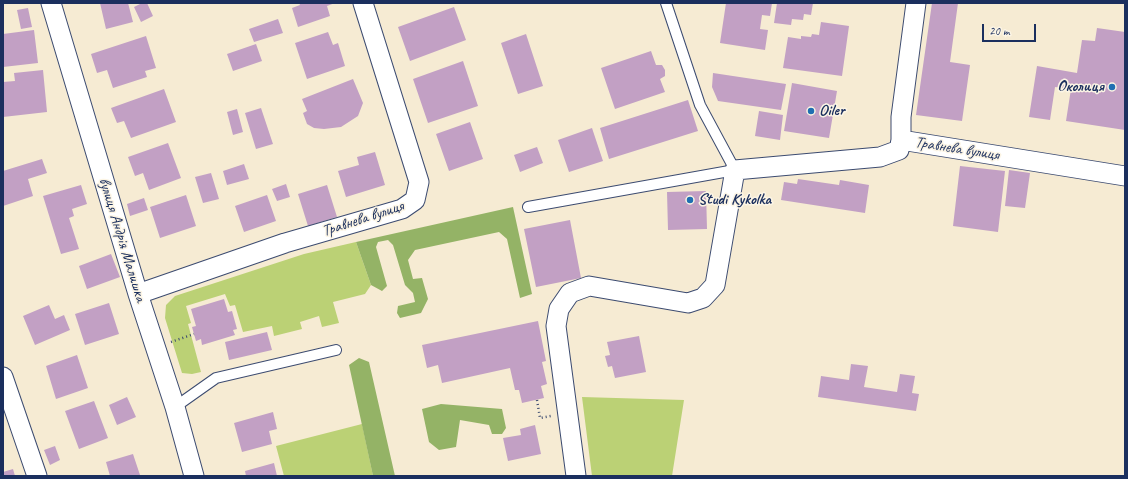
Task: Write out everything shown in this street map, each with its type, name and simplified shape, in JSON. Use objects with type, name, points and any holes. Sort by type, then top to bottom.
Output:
[{"type":"street","name":"вулиця Андрія Малишка","points":[[51,3],[138,294],[175,407],[194,476]]},
{"type":"street","name":"Травнева вулиця","points":[[138,294],[285,243],[402,209],[415,200],[419,182],[363,3]]},
{"type":"street","name":"Травнева вулиця","points":[[916,3],[901,117],[901,140],[1125,176]]},
{"type":"street","points":[[576,476],[556,326],[559,309],[570,293],[588,286],[688,303],[703,298],[715,284],[735,170],[880,157],[899,150],[901,140]]},
{"type":"street","points":[[3,377],[37,476]]},
{"type":"lane","points":[[528,207],[735,170],[700,105],[666,3]]},
{"type":"lane","points":[[175,407],[216,378],[336,350]]},
{"type":"path","points":[[156,347],[194,334]]},
{"type":"path","points":[[537,400],[540,418]]},
{"type":"green space","points":[[513,207],[532,294],[520,298],[507,239],[499,232],[415,250],[408,260],[413,279],[422,278],[428,299],[421,313],[400,318],[397,313],[398,306],[415,302],[413,293],[405,285],[393,245],[388,240],[378,242],[376,247],[387,286],[382,291],[371,285],[356,242]]},
{"type":"green space","points":[[356,242],[371,285],[365,294],[333,302],[339,323],[322,327],[319,316],[300,322],[302,329],[274,336],[272,326],[243,332],[235,305],[230,306],[225,294],[186,306],[191,323],[188,324],[201,372],[192,374],[182,373],[165,318],[166,305],[175,296],[304,254]]},
{"type":"green space","points":[[359,358],[369,362],[395,476],[373,476],[349,365]]},
{"type":"green space","points":[[582,397],[684,400],[672,476],[592,476]]},
{"type":"green space","points":[[441,404],[502,409],[506,428],[502,434],[492,434],[489,425],[460,420],[456,447],[439,450],[429,442],[422,409]]},
{"type":"green space","points":[[362,424],[373,476],[284,476],[276,446]]},
{"type":"building","points":[[100,3],[128,3],[133,22],[106,29]]},
{"type":"building","points":[[142,3],[147,3],[153,16],[141,22],[134,7]]},
{"type":"building","points":[[299,3],[335,3],[327,6],[330,16],[298,27],[292,8],[300,5]]},
{"type":"building","points":[[726,3],[772,3],[770,16],[762,15],[760,29],[768,30],[765,50],[720,43]]},
{"type":"building","points":[[777,3],[813,3],[811,15],[804,14],[803,20],[792,19],[791,25],[774,23]]},
{"type":"building","points":[[932,3],[958,3],[950,62],[970,65],[962,121],[916,115]]},
{"type":"building","points":[[454,7],[466,40],[410,61],[398,27]]},
{"type":"building","points":[[28,8],[32,27],[21,29],[17,10]]},
{"type":"building","points":[[278,19],[283,33],[254,42],[249,29]]},
{"type":"building","points":[[821,22],[849,26],[842,76],[783,68],[788,37],[801,39],[801,36],[811,37],[812,34],[819,35]]},
{"type":"building","points":[[1097,28],[1125,32],[1125,130],[1066,121],[1071,89],[1055,87],[1050,120],[1029,117],[1037,66],[1077,73],[1082,40],[1095,41]]},
{"type":"building","points":[[34,30],[38,63],[3,67],[3,34]]},
{"type":"building","points":[[328,32],[333,45],[338,43],[345,66],[307,79],[295,43]]},
{"type":"building","points":[[526,34],[543,86],[518,94],[501,43]]},
{"type":"building","points":[[146,36],[156,68],[145,71],[147,77],[113,88],[107,70],[97,73],[91,54]]},
{"type":"building","points":[[256,44],[262,61],[233,71],[227,54]]},
{"type":"building","points":[[651,51],[656,65],[662,65],[665,70],[665,76],[660,79],[665,92],[615,109],[601,68]]},
{"type":"building","points":[[463,61],[478,106],[428,123],[413,79]]},
{"type":"building","points":[[43,70],[47,112],[3,117],[3,82],[15,81],[14,73]]},
{"type":"building","points":[[713,73],[786,84],[781,110],[718,101],[712,87]]},
{"type":"building","points":[[353,79],[363,103],[358,116],[341,127],[324,129],[314,128],[307,124],[303,113],[307,111],[302,99]]},
{"type":"building","name":"Oiler","points":[[792,83],[837,91],[829,138],[784,131]]},
{"type":"building","points":[[164,89],[176,122],[131,138],[124,121],[117,123],[111,108]]},
{"type":"building","points":[[688,100],[698,131],[609,159],[600,128]]},
{"type":"building","points":[[261,108],[273,144],[256,149],[245,113]]},
{"type":"building","points":[[237,109],[243,132],[233,135],[227,112]]},
{"type":"building","points":[[759,111],[783,115],[780,140],[755,136]]},
{"type":"building","points":[[470,122],[483,159],[449,171],[436,134]]},
{"type":"building","points":[[592,128],[603,161],[569,172],[558,140]]},
{"type":"building","points":[[168,143],[181,178],[149,190],[143,173],[135,176],[128,157]]},
{"type":"building","points":[[537,147],[543,163],[520,172],[514,155]]},
{"type":"building","points":[[375,152],[385,185],[346,197],[338,171],[359,165],[357,157]]},
{"type":"building","points":[[42,159],[47,173],[28,179],[33,196],[3,206],[3,171]]},
{"type":"building","points":[[244,164],[249,179],[227,185],[223,171]]},
{"type":"building","points":[[960,166],[1005,171],[998,232],[953,226]]},
{"type":"building","points":[[1009,170],[1030,173],[1025,208],[1005,206]]},
{"type":"building","points":[[211,173],[219,199],[203,203],[195,177]]},
{"type":"building","points":[[798,179],[839,185],[840,180],[869,185],[865,213],[781,200],[784,182],[797,184]]},
{"type":"building","points":[[286,184],[290,197],[277,201],[272,189]]},
{"type":"building","points":[[81,185],[87,204],[72,209],[74,216],[69,218],[79,249],[61,254],[43,196]]},
{"type":"building","points":[[327,185],[337,217],[308,226],[298,194]]},
{"type":"building","points":[[706,191],[707,229],[668,230],[667,192]]},
{"type":"building","points":[[186,195],[196,226],[160,238],[150,207]]},
{"type":"building","points":[[267,195],[276,221],[244,232],[235,206]]},
{"type":"building","points":[[144,198],[148,210],[130,216],[127,204]]},
{"type":"building","points":[[570,220],[581,278],[536,287],[524,229]]},
{"type":"building","points":[[111,254],[120,277],[87,289],[79,266]]},
{"type":"building","points":[[224,299],[228,312],[232,311],[237,329],[233,330],[235,335],[202,345],[201,339],[196,341],[192,327],[196,326],[191,309]]},
{"type":"building","points":[[109,303],[119,334],[85,345],[75,314]]},
{"type":"building","points":[[49,305],[55,319],[64,315],[70,330],[35,345],[23,316]]},
{"type":"building","points":[[538,321],[546,361],[542,362],[547,384],[541,386],[544,398],[522,403],[519,390],[515,390],[510,368],[442,383],[438,365],[427,368],[422,345]]},
{"type":"building","points":[[267,332],[272,350],[229,360],[225,342]]},
{"type":"building","points":[[639,336],[646,372],[615,378],[612,366],[608,367],[605,356],[610,355],[607,342]]},
{"type":"building","points":[[77,355],[88,388],[56,399],[46,366]]},
{"type":"building","points":[[851,364],[868,366],[864,387],[897,392],[900,374],[915,376],[912,393],[919,394],[916,411],[818,397],[821,376],[849,380]]},
{"type":"building","points":[[127,397],[136,417],[117,425],[109,405]]},
{"type":"building","points":[[94,401],[108,438],[79,449],[65,411]]},
{"type":"building","points":[[273,412],[277,429],[269,431],[272,444],[242,452],[234,423]]},
{"type":"building","points":[[535,425],[541,454],[508,461],[503,438],[521,435],[520,429]]},
{"type":"building","points":[[55,446],[60,460],[50,465],[44,450]]},
{"type":"building","points":[[133,454],[140,475],[110,476],[106,462]]},
{"type":"building","points":[[274,463],[277,476],[246,476],[245,471]]},
{"type":"building","points":[[13,469],[15,476],[3,476],[3,472]]},
{"type":"place","name":"Околиця","points":[[1112,87]]},
{"type":"place","name":"Oiler","points":[[811,111]]},
{"type":"place","name":"Studi Kykolka","points":[[690,200]]}]
